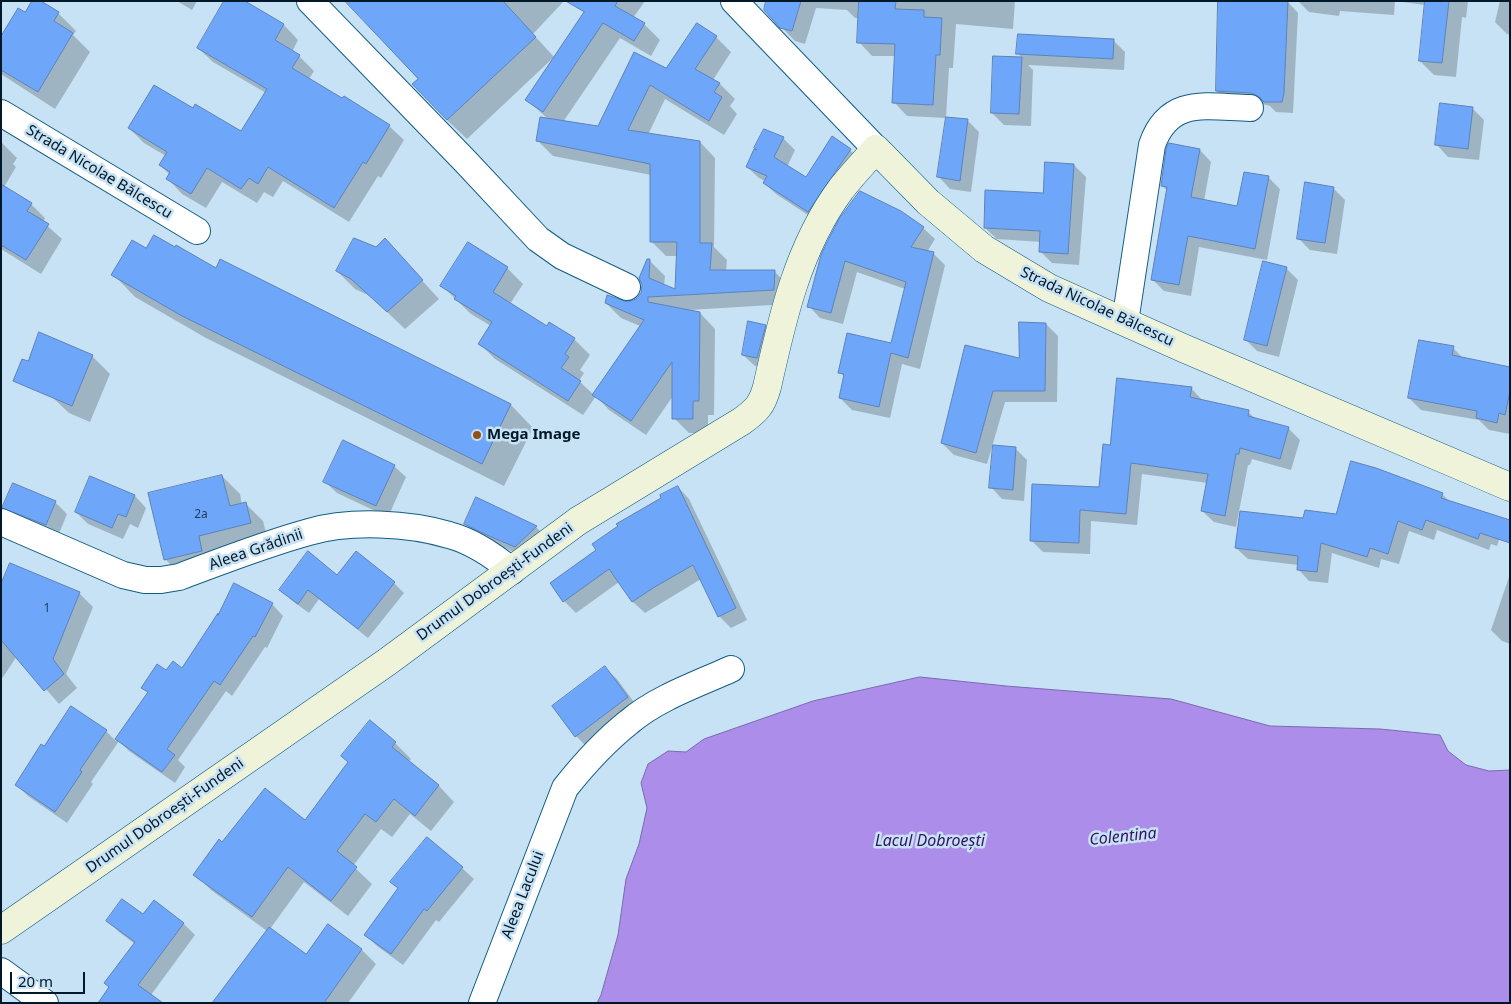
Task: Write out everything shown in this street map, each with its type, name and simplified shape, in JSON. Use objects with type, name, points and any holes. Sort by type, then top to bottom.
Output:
[{"type":"street","points":[[310,1],[538,238],[562,256],[627,287]]},
{"type":"street","name":"Strada Nicolae Bălcescu","points":[[734,1],[928,202],[984,249],[1049,288],[1510,487]]},
{"type":"street","points":[[1125,322],[1152,145],[1157,130],[1169,117],[1185,108],[1250,108]]},
{"type":"street","name":"Strada Nicolae Bălcescu","points":[[1,113],[197,231]]},
{"type":"street","name":"Drumul Dobroești-Fundeni","points":[[1,930],[387,662],[578,521],[756,411],[763,400],[792,290],[812,237],[841,190],[876,149]]},
{"type":"street","name":"Aleea Grădinii","points":[[1,522],[124,575],[145,580],[179,577],[310,531],[335,527],[377,525],[415,528],[450,535],[479,547],[512,570]]},
{"type":"street","name":"Aleea Lacului","points":[[482,1003],[565,788],[584,764],[630,721],[677,693],[731,668]]},
{"type":"street","points":[[1,971],[45,1003]]},
{"type":"water","name":"Lacul Dobroești","points":[[920,677],[1171,699],[1270,726],[1380,729],[1440,735],[1448,751],[1466,765],[1489,771],[1510,770],[1510,1003],[597,1003],[618,935],[626,879],[639,844],[647,808],[641,783],[648,764],[668,751],[686,752],[704,739],[813,701]]},
{"type":"building","points":[[32,1],[41,1],[59,12],[54,21],[73,33],[38,92],[1,70],[1,36],[18,8],[25,12]]},
{"type":"building","points":[[224,1],[245,1],[284,24],[275,40],[300,55],[292,68],[342,98],[344,96],[390,125],[366,164],[363,162],[334,208],[268,167],[258,184],[249,178],[241,189],[207,168],[191,194],[166,179],[170,172],[159,165],[167,152],[128,128],[154,85],[193,108],[195,104],[241,131],[267,89],[197,48]]},
{"type":"building","points":[[345,1],[503,1],[536,37],[447,120],[412,84],[418,79]]},
{"type":"building","points":[[566,1],[618,1],[615,6],[645,23],[634,41],[603,23],[543,112],[525,100],[584,12]]},
{"type":"building","points":[[766,1],[801,1],[792,31],[780,28],[764,10]]},
{"type":"building","points":[[859,1],[896,1],[895,9],[924,10],[924,17],[942,18],[940,55],[936,55],[933,105],[892,103],[895,44],[857,43]]},
{"type":"building","points":[[1218,1],[1288,1],[1282,102],[1264,102],[1258,96],[1251,93],[1216,91]]},
{"type":"building","points":[[1425,1],[1449,1],[1442,63],[1419,61]]},
{"type":"building","points":[[697,23],[717,36],[695,69],[720,83],[714,92],[722,97],[709,121],[650,85],[628,130],[700,141],[700,243],[712,243],[710,270],[775,270],[774,290],[648,297],[648,302],[700,312],[699,401],[693,401],[693,419],[672,419],[672,362],[631,421],[592,395],[644,320],[605,303],[607,295],[628,302],[636,299],[641,293],[642,285],[639,278],[647,259],[650,259],[649,278],[675,289],[677,242],[650,242],[650,164],[536,141],[540,117],[598,126],[634,52],[666,68]]},
{"type":"building","points":[[1018,34],[1114,39],[1113,59],[1016,54]]},
{"type":"building","points":[[993,56],[1022,57],[1019,114],[991,113]]},
{"type":"building","points":[[1440,103],[1473,107],[1468,149],[1435,145]]},
{"type":"building","points":[[946,117],[968,119],[960,181],[937,177]]},
{"type":"building","points":[[764,129],[784,137],[774,157],[806,177],[832,136],[851,149],[808,212],[763,183],[767,176],[746,167],[754,149],[757,150],[754,148]]},
{"type":"building","points":[[1169,143],[1200,149],[1191,197],[1237,206],[1244,172],[1269,176],[1255,249],[1188,236],[1179,285],[1151,280],[1167,187],[1161,186],[1166,149]]},
{"type":"building","points":[[1045,162],[1074,164],[1068,254],[1039,252],[1040,231],[984,228],[985,190],[1043,193]]},
{"type":"building","points":[[1305,182],[1334,187],[1325,243],[1297,239]]},
{"type":"building","points":[[1,184],[32,203],[27,211],[49,224],[26,260],[1,245]]},
{"type":"building","points":[[860,191],[901,211],[924,227],[911,247],[934,252],[908,358],[891,353],[879,407],[839,398],[844,374],[838,373],[847,333],[891,343],[906,282],[845,261],[831,313],[807,307],[821,255],[839,219]]},
{"type":"building","points":[[154,235],[175,247],[176,245],[216,268],[220,259],[511,404],[482,464],[182,316],[111,275],[132,240],[146,248]]},
{"type":"building","points":[[354,238],[376,247],[385,238],[423,280],[387,312],[351,279],[336,271]]},
{"type":"building","points":[[468,242],[508,267],[493,292],[547,326],[549,322],[575,338],[565,354],[569,357],[561,368],[581,381],[568,401],[478,344],[492,322],[454,299],[456,296],[440,286]]},
{"type":"building","points":[[1263,261],[1287,267],[1267,346],[1244,340]]},
{"type":"building","points":[[748,321],[766,325],[757,358],[742,355]]},
{"type":"building","points":[[1019,322],[1046,323],[1045,391],[993,391],[976,453],[941,443],[965,345],[1019,358]]},
{"type":"building","points":[[39,332],[93,355],[72,406],[13,381],[22,359],[28,361]]},
{"type":"building","points":[[1419,340],[1454,346],[1452,355],[1510,367],[1510,391],[1505,415],[1499,413],[1497,423],[1476,418],[1477,411],[1408,398]]},
{"type":"building","points":[[1117,378],[1192,387],[1190,397],[1249,410],[1248,416],[1289,427],[1280,459],[1240,448],[1239,454],[1236,454],[1225,516],[1201,511],[1208,474],[1131,463],[1126,514],[1080,510],[1079,543],[1030,541],[1032,484],[1099,487],[1103,444],[1110,445]]},
{"type":"building","points":[[343,440],[395,465],[376,506],[323,482]]},
{"type":"building","points":[[993,445],[1016,447],[1013,490],[989,488]]},
{"type":"building","points":[[1351,461],[1376,468],[1443,493],[1441,498],[1510,520],[1510,543],[1480,533],[1478,539],[1426,520],[1422,530],[1398,521],[1388,554],[1370,548],[1367,557],[1321,543],[1317,572],[1297,570],[1298,556],[1235,548],[1240,511],[1303,518],[1305,510],[1336,514]]},
{"type":"building","points":[[222,475],[230,506],[246,502],[251,523],[199,536],[202,551],[164,560],[148,493]]},
{"type":"building","points":[[90,476],[135,495],[126,517],[118,514],[112,528],[75,512]]},
{"type":"building","points":[[13,483],[56,501],[46,525],[2,508]]},
{"type":"building","points":[[678,486],[736,608],[718,617],[693,565],[632,602],[609,569],[563,602],[550,583],[596,550],[592,544],[618,526],[616,524],[661,498],[660,495]]},
{"type":"building","points":[[476,497],[537,526],[515,547],[489,536],[464,524]]},
{"type":"building","points":[[308,551],[337,575],[356,551],[395,582],[358,629],[308,590],[298,604],[279,590]]},
{"type":"building","points":[[10,563],[80,592],[53,659],[64,674],[44,691],[1,640],[1,584]]},
{"type":"building","points":[[234,583],[273,603],[255,637],[253,636],[220,685],[214,681],[167,749],[175,755],[162,772],[115,739],[148,692],[141,688],[157,664],[166,670],[173,661],[182,668],[218,613],[218,615]]},
{"type":"building","points":[[605,666],[628,697],[575,737],[552,706]]},
{"type":"building","points":[[71,706],[107,730],[55,812],[15,785],[41,744],[44,746]]},
{"type":"building","points":[[370,720],[396,742],[392,747],[439,785],[415,816],[394,799],[376,822],[365,814],[337,851],[357,867],[331,901],[288,867],[252,917],[193,875],[219,839],[222,842],[265,788],[305,820],[348,762],[341,756]]},
{"type":"building","points":[[427,837],[463,867],[427,911],[424,909],[391,954],[364,935],[398,888],[390,882]]},
{"type":"building","points":[[122,899],[143,914],[154,900],[184,923],[138,985],[163,1003],[98,1003],[109,987],[104,983],[135,942],[106,921]]},
{"type":"building","points":[[328,924],[362,949],[324,1003],[212,1003],[269,927],[306,954]]},
{"type":"place","name":"Mega Image","points":[[477,435]]},
{"type":"water label","name":"Colentina","points":[[1123,837]]}]
